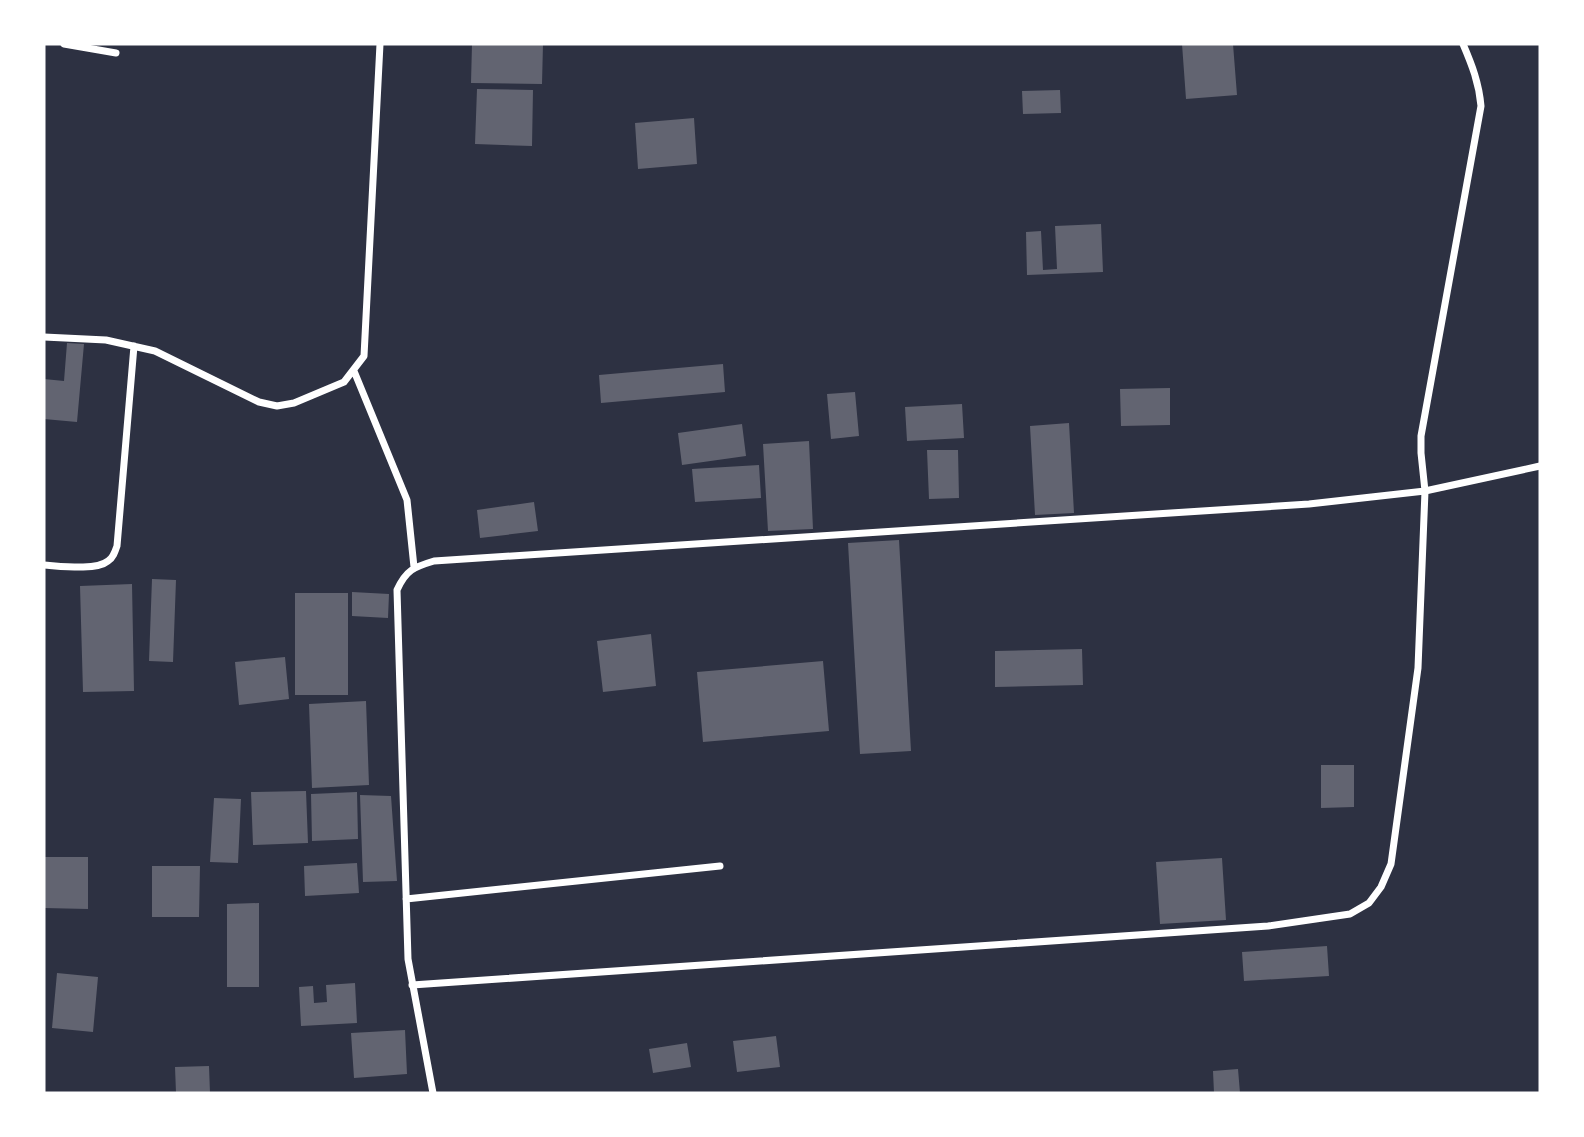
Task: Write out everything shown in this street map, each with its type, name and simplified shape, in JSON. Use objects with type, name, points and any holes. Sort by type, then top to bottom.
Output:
[{"type":"street","points":[[64,44],[116,52]]},
{"type":"street","points":[[44,337],[106,340],[155,351],[259,402],[278,406],[294,403],[344,382],[364,356],[380,44]]},
{"type":"street","points":[[412,985],[1268,926],[1350,914],[1369,904],[1381,887],[1391,864],[1418,668],[1425,491],[1420,453],[1421,436],[1480,106],[1476,74],[1463,44]]},
{"type":"street","points":[[44,565],[96,566],[107,563],[117,546],[134,346]]},
{"type":"street","points":[[354,371],[407,500],[415,567]]},
{"type":"street","points":[[433,1093],[408,959],[397,590],[403,577],[415,567],[434,561],[1309,504],[1425,491],[1540,466]]},
{"type":"street","points":[[406,899],[720,866]]},
{"type":"building","points":[[472,44],[543,44],[542,84],[471,83]]},
{"type":"building","points":[[1182,44],[1233,44],[1237,95],[1186,99]]},
{"type":"building","points":[[477,89],[533,90],[532,146],[475,144]]},
{"type":"building","points":[[1060,90],[1061,113],[1023,114],[1022,91]]},
{"type":"building","points":[[694,118],[697,164],[638,169],[635,123]]},
{"type":"building","points":[[1101,224],[1103,272],[1027,275],[1026,232],[1041,231],[1043,270],[1057,269],[1055,226]]},
{"type":"building","points":[[67,343],[84,344],[77,422],[44,419],[44,379],[64,381]]},
{"type":"building","points":[[723,364],[725,392],[601,403],[599,375]]},
{"type":"building","points":[[1170,388],[1170,425],[1121,426],[1120,389]]},
{"type":"building","points":[[855,392],[859,436],[831,439],[827,394]]},
{"type":"building","points":[[962,404],[964,438],[907,441],[905,407]]},
{"type":"building","points":[[1069,423],[1074,513],[1035,515],[1030,426]]},
{"type":"building","points":[[742,424],[746,456],[682,465],[678,433]]},
{"type":"building","points":[[809,441],[813,529],[768,531],[763,444]]},
{"type":"building","points":[[927,450],[958,450],[959,498],[929,499]]},
{"type":"building","points":[[759,465],[761,498],[695,502],[692,469]]},
{"type":"building","points":[[534,502],[538,531],[480,538],[477,510]]},
{"type":"building","points":[[899,540],[911,751],[860,754],[848,543]]},
{"type":"building","points":[[152,579],[176,580],[173,662],[149,661]]},
{"type":"building","points":[[132,584],[134,691],[83,692],[80,586]]},
{"type":"building","points":[[352,592],[389,594],[388,618],[352,616]]},
{"type":"building","points":[[295,593],[348,593],[348,695],[295,695]]},
{"type":"building","points":[[651,634],[656,686],[603,692],[597,641]]},
{"type":"building","points":[[1082,649],[1083,685],[995,687],[995,651]]},
{"type":"building","points":[[285,657],[289,699],[239,705],[235,662]]},
{"type":"building","points":[[823,661],[829,731],[703,742],[697,672]]},
{"type":"building","points":[[366,701],[369,785],[312,788],[309,704]]},
{"type":"building","points":[[1321,765],[1354,765],[1354,807],[1321,808]]},
{"type":"building","points":[[306,791],[308,843],[253,845],[251,792]]},
{"type":"building","points":[[357,792],[358,839],[312,841],[311,794]]},
{"type":"building","points":[[360,795],[391,796],[397,881],[363,882]]},
{"type":"building","points":[[214,798],[241,799],[238,863],[210,862]]},
{"type":"building","points":[[44,857],[88,857],[88,909],[44,908]]},
{"type":"building","points":[[1222,858],[1226,920],[1160,924],[1156,862]]},
{"type":"building","points":[[357,863],[359,893],[305,896],[304,866]]},
{"type":"building","points":[[152,866],[200,866],[199,917],[152,917]]},
{"type":"building","points":[[259,903],[259,987],[227,987],[227,904]]},
{"type":"building","points":[[1327,946],[1329,976],[1244,981],[1242,952]]},
{"type":"building","points":[[57,973],[98,977],[93,1032],[52,1028]]},
{"type":"building","points":[[355,983],[357,1023],[301,1026],[299,987],[313,986],[314,1003],[327,1002],[326,985]]},
{"type":"building","points":[[405,1030],[407,1074],[354,1078],[351,1033]]},
{"type":"building","points":[[776,1036],[780,1067],[737,1072],[733,1041]]},
{"type":"building","points":[[687,1043],[691,1067],[653,1073],[649,1049]]},
{"type":"building","points":[[209,1066],[210,1093],[176,1093],[175,1067]]},
{"type":"building","points":[[1238,1069],[1240,1093],[1214,1093],[1213,1071]]}]
